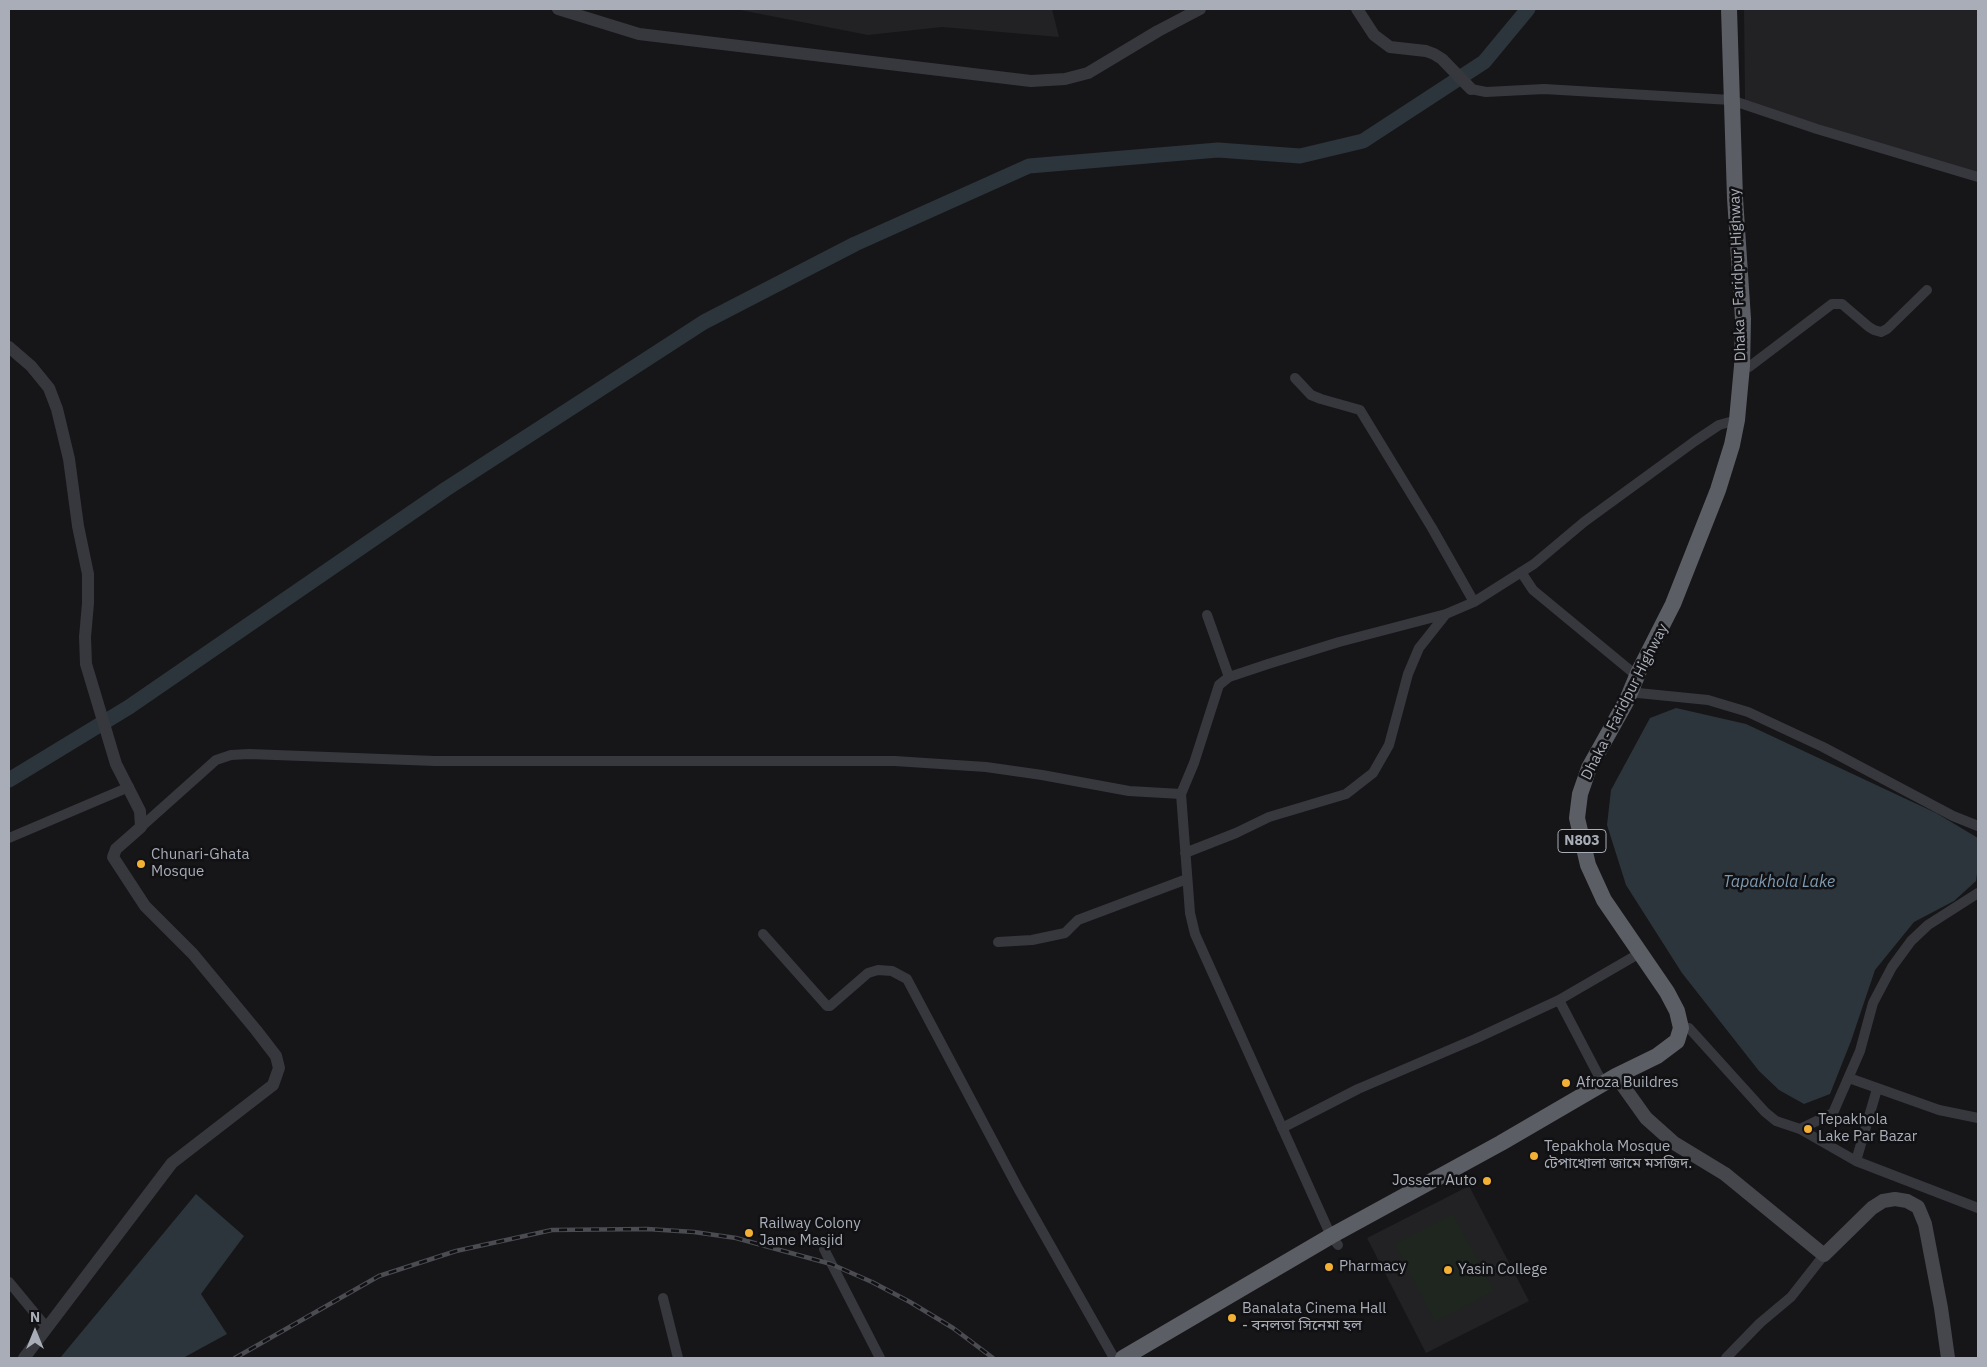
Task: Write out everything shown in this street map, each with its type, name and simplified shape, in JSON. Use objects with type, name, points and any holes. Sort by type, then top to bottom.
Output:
[{"type":"highway","name":"Dhaka - Faridpur Highway","points":[[1123,1358],[1256,1286],[1503,1146],[1657,1056],[1677,1041],[1680,1028],[1677,1011],[1667,992],[1604,900],[1577,818],[1580,794],[1589,768],[1641,674],[1674,604],[1725,492],[1739,447],[1745,414],[1750,319],[1743,265],[1729,9]]},
{"type":"highway","name":"Dhaka - Faridpur Highway","points":[[1734,101],[1737,9]]},
{"type":"highway","name":"Dhaka - Faridpur Highway","points":[[1701,544],[1732,445],[1737,420],[1742,366],[1743,265]]},
{"type":"highway","name":"Dhaka - Faridpur Highway","points":[[1613,1081],[1661,1062],[1684,1046],[1689,1028],[1688,1021],[1673,989],[1610,896],[1591,864],[1584,818],[1587,795],[1595,771],[1638,693],[1641,674]]},
{"type":"highway","name":"Dhaka - Faridpur Highway","points":[[1142,1358],[1256,1286]]},
{"type":"main road","points":[[1613,1081],[1646,1118],[1674,1142],[1725,1174],[1824,1255],[1872,1208],[1882,1202],[1894,1199],[1907,1201],[1918,1207],[1925,1224],[1941,1308],[1948,1358]]},
{"type":"street","points":[[558,9],[639,34],[1031,81],[1065,80],[1088,73],[1158,31],[1200,9]]},
{"type":"street","points":[[1356,9],[1374,35],[1390,47],[1426,52],[1442,59],[1471,89],[1486,92],[1544,89],[1734,101],[1817,129],[1978,177]]},
{"type":"street","points":[[1749,366],[1832,304],[1842,304],[1868,327],[1881,332],[1887,329],[1927,290]]},
{"type":"street","points":[[9,347],[30,366],[49,388],[57,409],[67,450],[78,526],[88,574],[85,637],[86,664],[116,764],[129,786],[140,812],[141,827]]},
{"type":"street","points":[[1295,378],[1302,387],[1316,397],[1360,410],[1432,528],[1474,602]]},
{"type":"street","points":[[1334,1241],[1194,934],[1190,913],[1181,794],[1194,763],[1219,685],[1229,677],[1339,642],[1446,614],[1474,602],[1534,564],[1584,522],[1694,441],[1719,425],[1737,420]]},
{"type":"street","points":[[1521,572],[1533,590],[1641,674]]},
{"type":"street","points":[[1207,614],[1229,677]]},
{"type":"street","points":[[1185,853],[1268,818],[1346,794],[1373,773],[1389,745],[1408,674],[1419,648],[1446,614]]},
{"type":"street","points":[[1638,693],[1708,700],[1748,712],[1824,747],[1953,816],[1978,826]]},
{"type":"street","points":[[24,1358],[172,1163],[273,1084],[279,1068],[276,1056],[256,1030],[193,954],[145,906],[113,857],[116,849],[216,760],[231,755],[249,754],[435,762],[895,761],[986,767],[1129,791],[1181,794]]},
{"type":"street","points":[[9,838],[129,786]]},
{"type":"street","points":[[998,942],[1032,940],[1065,933],[1078,920],[1187,879]]},
{"type":"street","points":[[1800,1129],[1833,1113],[1860,1051],[1873,1003],[1892,967],[1911,941],[1928,925],[1978,893]]},
{"type":"street","points":[[763,934],[827,1006],[830,1006],[868,973],[878,970],[892,971],[907,979],[1019,1190],[1114,1358]]},
{"type":"street","points":[[1282,1128],[1358,1090],[1559,1000],[1640,953]]},
{"type":"street","points":[[1559,1000],[1613,1081]]},
{"type":"street","points":[[1689,1028],[1765,1112],[1776,1121],[1800,1129],[1856,1161],[1978,1208]]},
{"type":"street","points":[[1849,1078],[1939,1110],[1978,1118]]},
{"type":"street","points":[[1856,1161],[1878,1089]]},
{"type":"street","points":[[824,1249],[880,1358]]},
{"type":"street","points":[[1726,1358],[1760,1323],[1791,1296],[1824,1255]]},
{"type":"street","points":[[9,1282],[47,1328]]},
{"type":"street","points":[[663,1298],[678,1358]]},
{"type":"shaded area","points":[[735,9],[1052,9],[1059,37],[942,27],[868,35]]},
{"type":"shaded area","points":[[1744,9],[1978,9],[1978,173],[1917,156],[1745,101]]},
{"type":"shaded area","name":"Yasin College","points":[[1469,1186],[1529,1301],[1426,1353],[1367,1238]]},
{"type":"shaded area","points":[[1453,1214],[1494,1291],[1435,1322],[1395,1244]]},
{"type":"water","name":"Tapakhola Lake","points":[[1676,708],[1746,724],[1936,813],[1978,838],[1976,881],[1954,901],[1914,922],[1875,970],[1851,1041],[1830,1094],[1804,1104],[1779,1090],[1759,1071],[1682,973],[1626,885],[1607,825],[1611,790],[1650,718]]},
{"type":"water","points":[[196,1194],[244,1236],[201,1294],[227,1334],[183,1358],[60,1358]]},
{"type":"waterway","points":[[9,780],[129,707],[446,489],[704,322],[855,244],[1029,166],[1218,150],[1300,156],[1363,141],[1484,62],[1528,9]]},
{"type":"railway","points":[[235,1358],[379,1276],[456,1251],[552,1230],[647,1229],[694,1232],[736,1238],[831,1264],[872,1282],[910,1302],[953,1328],[993,1358]]},
{"type":"place","name":"Chunari-Ghata Mosque","points":[[141,864]]},
{"type":"place","name":"Afroza Buildres","points":[[1566,1083]]},
{"type":"place","name":"Tepakhola Lake Par Bazar","points":[[1808,1129]]},
{"type":"place","name":"Tepakhola Mosque টেপাখোলা জামে মসজিদ.","points":[[1534,1156]]},
{"type":"place","name":"Josserr Auto","points":[[1487,1181]]},
{"type":"place","name":"Railway Colony Jame Masjid","points":[[749,1233]]},
{"type":"place","name":"Pharmacy","points":[[1329,1267]]},
{"type":"place","name":"Yasin College","points":[[1448,1270]]},
{"type":"place","name":"Banalata Cinema Hall - বনলতা সিনেমা হল","points":[[1232,1318]]}]
